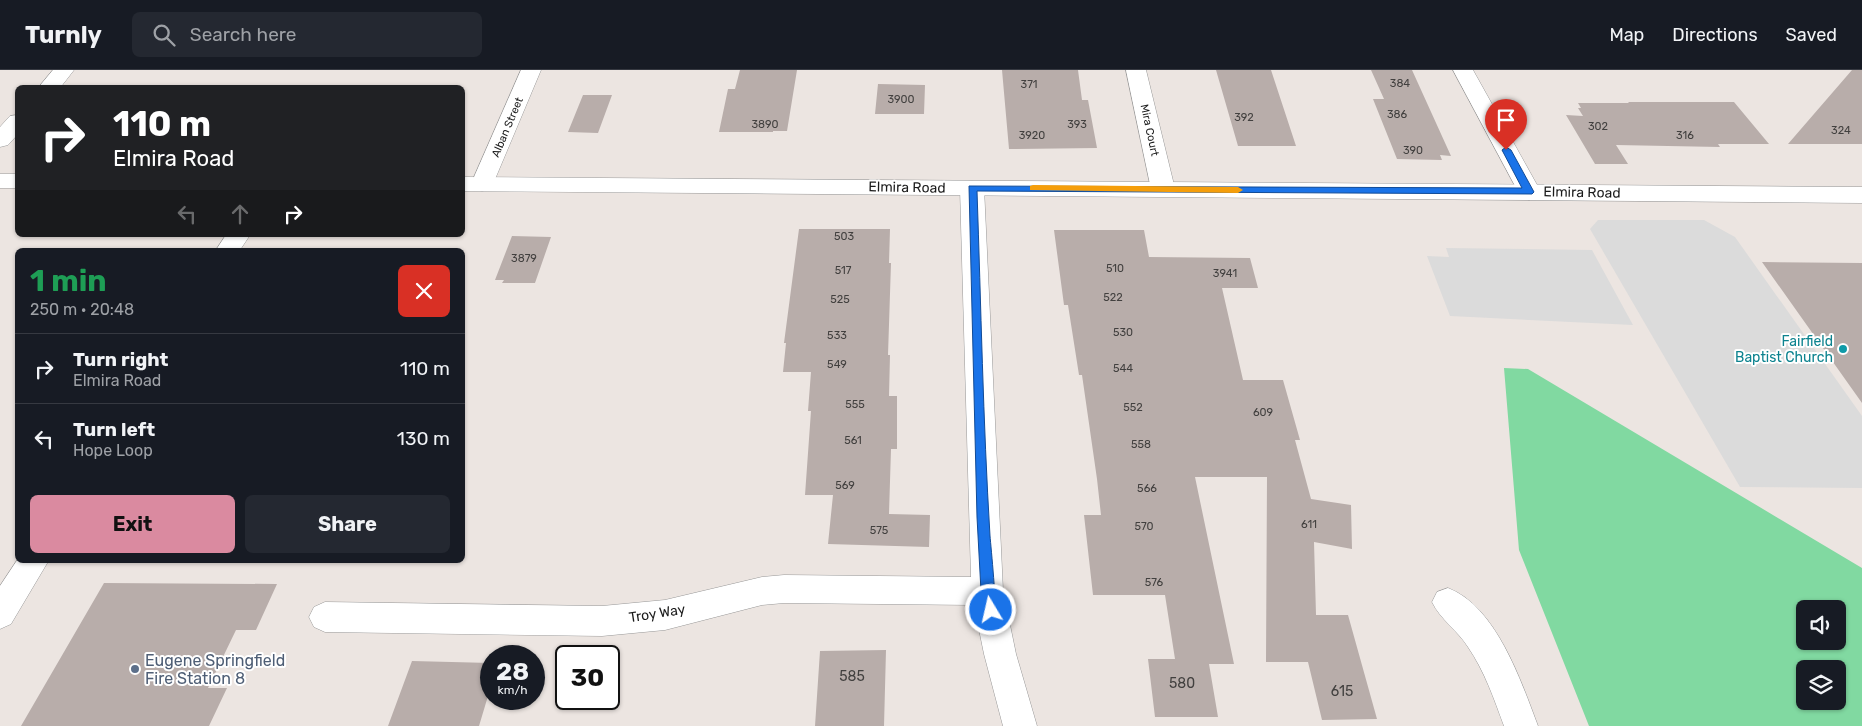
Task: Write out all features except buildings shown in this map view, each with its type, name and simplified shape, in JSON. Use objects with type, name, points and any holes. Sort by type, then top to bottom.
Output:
[{"type":"street","points":[[51,85],[64,70]]},
{"type":"street","name":"Alban Street","points":[[472,184],[531,70]]},
{"type":"street","name":"Mira Court","points":[[1136,70],[1163,189]]},
{"type":"street","points":[[1463,70],[1529,192]]},
{"type":"street","points":[[0,140],[15,124]]},
{"type":"street","points":[[0,181],[15,181]]},
{"type":"street","name":"Elmira Road","points":[[472,184],[1862,194]]},
{"type":"street","points":[[972,188],[987,591],[1000,654],[1020,726]]},
{"type":"street","points":[[229,248],[237,237]]},
{"type":"street","points":[[0,614],[32,563]]},
{"type":"street","name":"Troy Way","points":[[325,617],[602,621],[665,614],[762,590],[987,591]]},
{"type":"street","points":[[1448,602],[1472,625],[1487,646],[1500,670],[1521,726]]},
{"type":"green space","points":[[1504,368],[1528,369],[1862,568],[1862,726],[1589,726],[1519,550]]},
{"type":"shaded area","points":[[1598,220],[1704,220],[1735,237],[1862,416],[1862,488],[1740,487],[1590,229]]},
{"type":"shaded area","points":[[1446,248],[1592,250],[1633,325],[1450,316],[1427,256],[1449,257]]},
{"type":"slow traffic","points":[[1033,188],[1238,190]]},
{"type":"place","name":"Fairfield Baptist Church","points":[[1843,349]]},
{"type":"place","name":"Eugene Springfield Fire Station 8","points":[[135,669]]},
{"type":"route","points":[[991,610],[987,591],[983,517],[972,188],[1529,192],[1506,150]]}]
